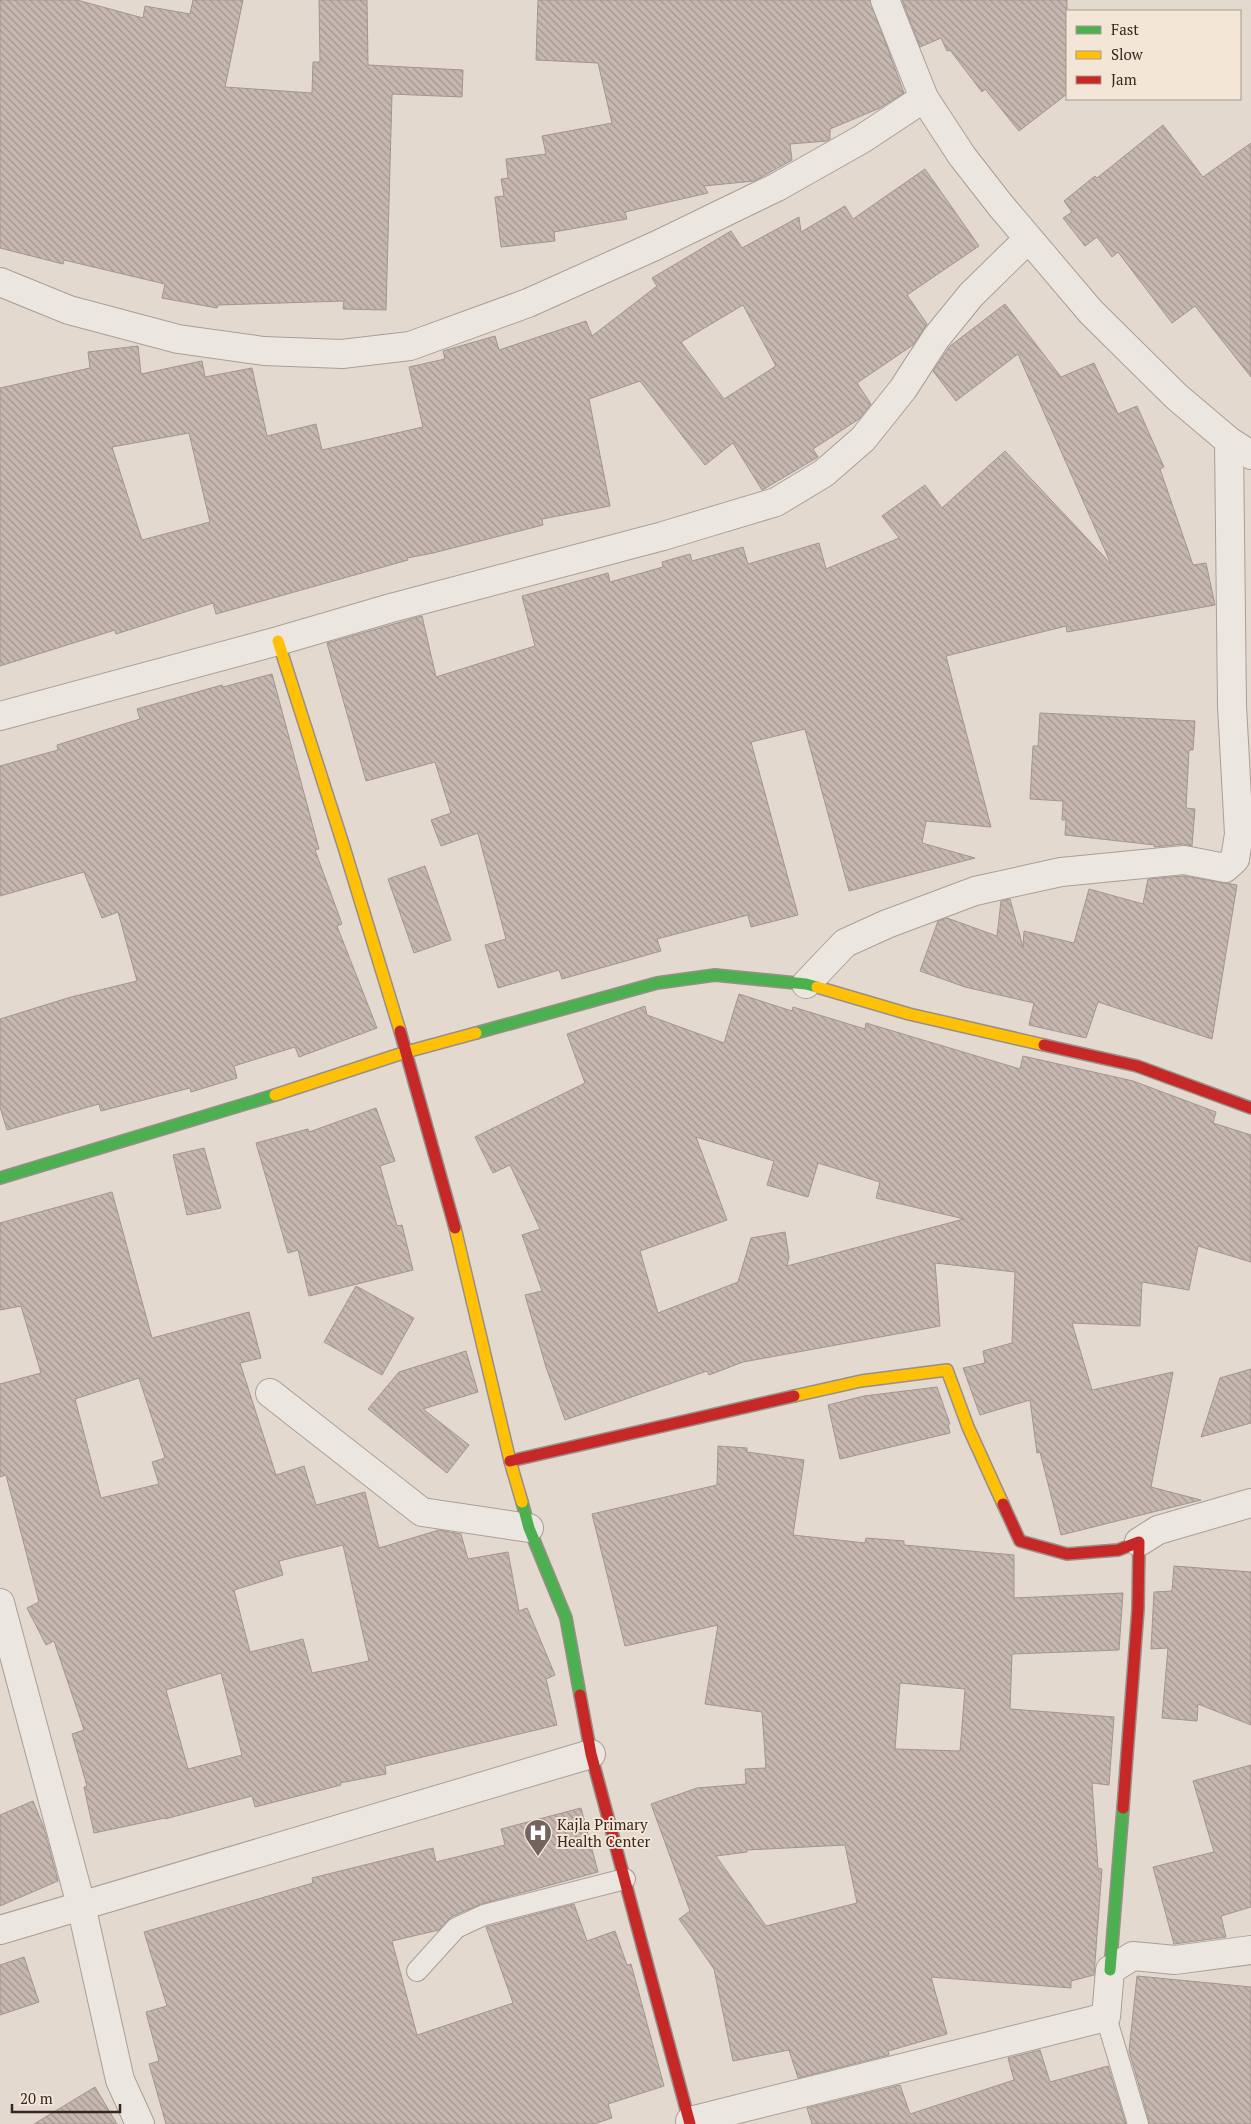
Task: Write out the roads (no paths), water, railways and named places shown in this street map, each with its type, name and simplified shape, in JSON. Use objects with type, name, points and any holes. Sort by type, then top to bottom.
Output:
[{"type":"street","points":[[806,984],[845,944],[887,924],[975,891],[1061,872],[1184,860],[1225,868],[1235,859],[1239,834],[1232,706],[1240,448],[1177,397],[1091,312],[1028,239],[962,156],[924,98],[885,0]]},
{"type":"street","points":[[0,282],[69,310],[178,339],[264,350],[342,354],[410,346],[528,303],[655,246],[777,186],[862,139],[924,98]]},
{"type":"street","points":[[0,716],[278,641],[390,608],[672,534],[776,502],[824,473],[863,439],[904,389],[936,338],[971,295],[1028,239]]},
{"type":"street","points":[[278,641],[340,835],[406,1052],[464,1261],[510,1461],[529,1528],[566,1618],[591,1754],[690,2123],[1106,2017],[1138,1609],[1139,1542]]},
{"type":"street","points":[[0,1178],[221,1113],[406,1052],[657,982],[715,975],[806,984],[909,1014],[1137,1066],[1251,1108]]},
{"type":"street","points":[[510,1461],[861,1381],[947,1370],[968,1427],[1020,1541],[1067,1554],[1118,1550],[1139,1542],[1158,1530],[1251,1502]]},
{"type":"street","points":[[270,1393],[422,1512],[529,1528]]},
{"type":"street","points":[[0,1603],[81,1905],[120,2080],[140,2124]]},
{"type":"street","points":[[0,1930],[591,1754]]},
{"type":"street","points":[[1110,1970],[1133,1956],[1176,1960],[1251,1950]]},
{"type":"lane","points":[[417,1971],[456,1928],[484,1915],[625,1879]]},
{"type":"lane","points":[[1106,2017],[1138,2124]]},
{"type":"place","name":"Kajla Primary Health Center","points":[[538,1857]]}]
